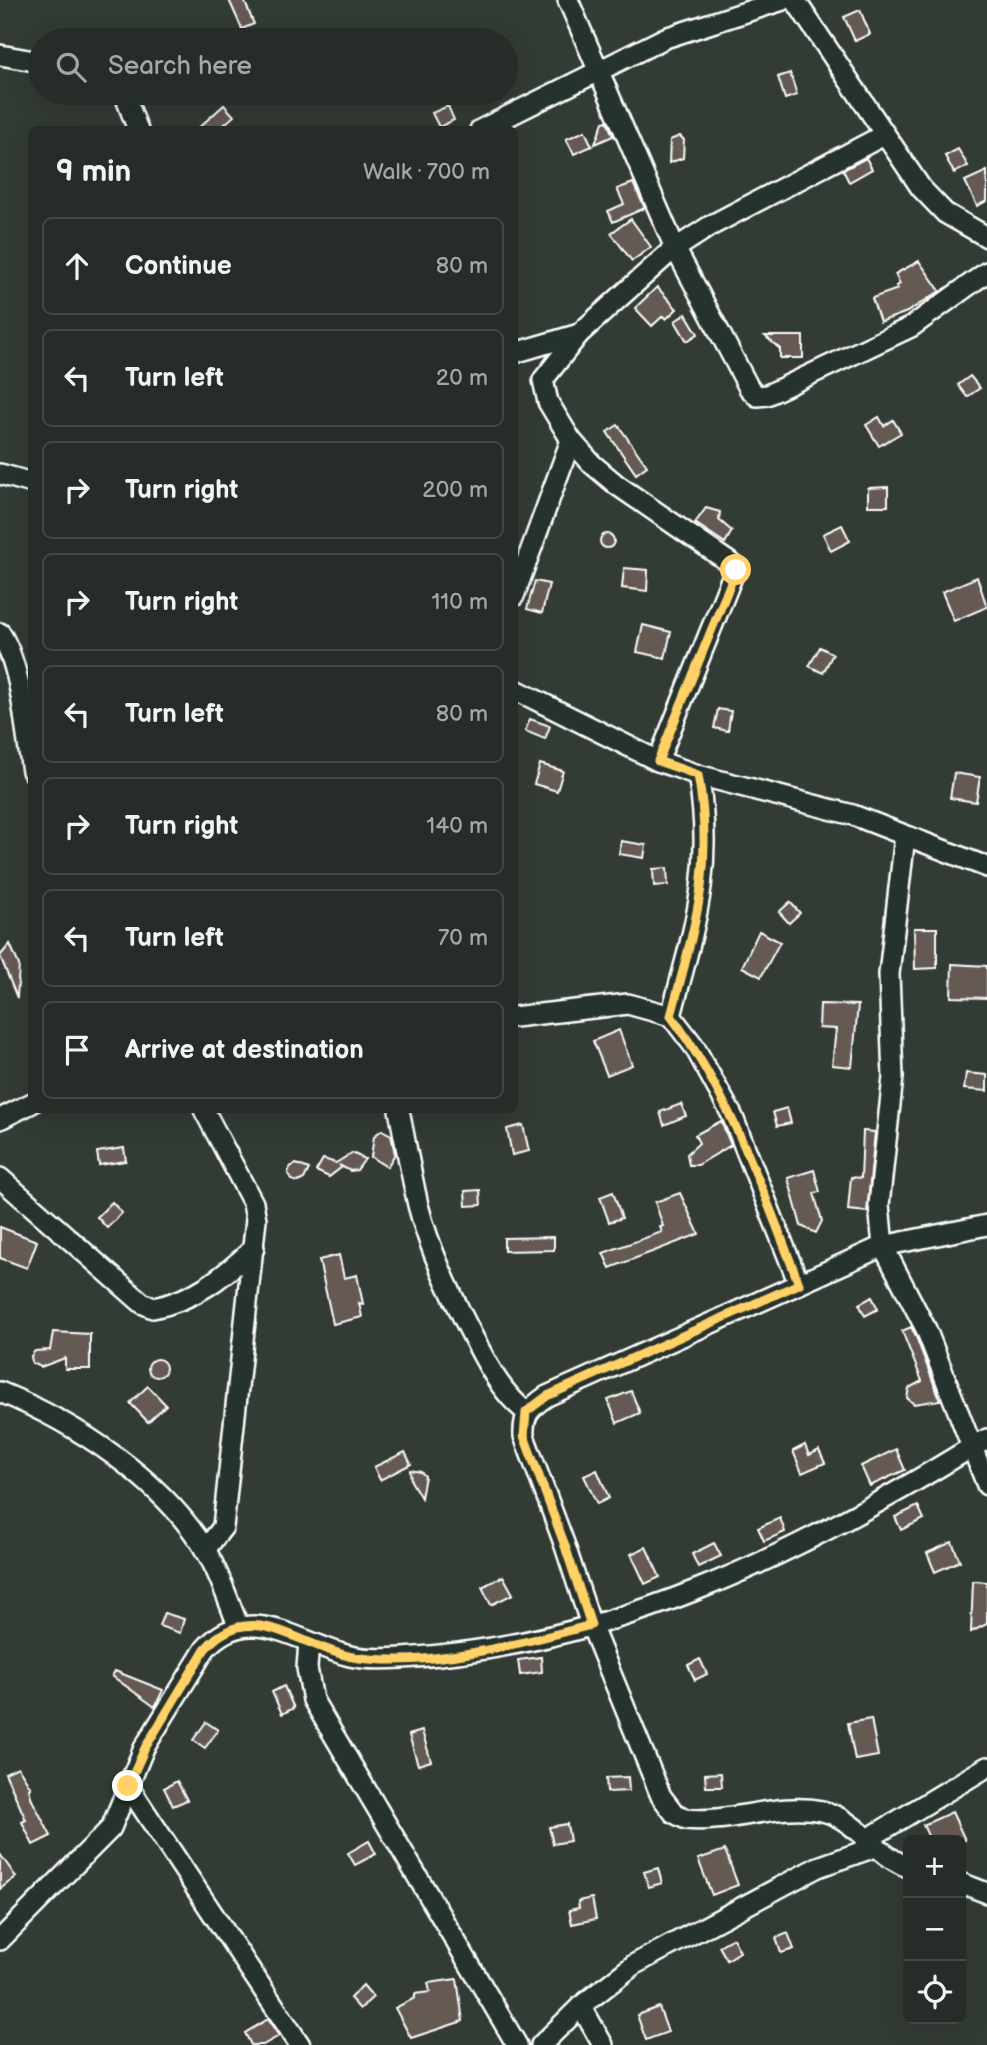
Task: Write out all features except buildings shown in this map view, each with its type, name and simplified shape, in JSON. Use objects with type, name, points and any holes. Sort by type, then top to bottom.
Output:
[{"type":"street","points":[[568,0],[675,248],[749,388],[761,398],[911,327],[987,272]]},
{"type":"street","points":[[488,126],[665,38],[783,0]]},
{"type":"street","points":[[795,0],[921,188],[944,213],[987,237]]},
{"type":"street","points":[[0,55],[28,60]]},
{"type":"street","points":[[129,105],[136,126]]},
{"type":"street","points":[[658,761],[736,567],[617,485],[571,440],[548,402],[543,380],[579,334],[675,248],[759,200],[884,135]]},
{"type":"street","points":[[518,352],[579,334]]},
{"type":"street","points":[[518,585],[571,440]]},
{"type":"street","points":[[0,474],[28,482]]},
{"type":"street","points":[[0,633],[9,648],[28,749]]},
{"type":"street","points":[[518,691],[658,761],[698,775],[797,799],[987,867]]},
{"type":"street","points":[[671,1016],[699,907],[703,878],[706,841],[698,775]]},
{"type":"street","points":[[905,836],[889,974],[893,1077],[879,1205],[883,1246],[926,1329],[979,1443],[987,1485]]},
{"type":"street","points":[[518,1017],[628,1004],[671,1016],[694,1046],[732,1115],[799,1284]]},
{"type":"street","points":[[0,1119],[28,1105]]},
{"type":"street","points":[[205,1550],[223,1527],[236,1390],[254,1248],[253,1203],[206,1113]]},
{"type":"street","points":[[400,1113],[419,1206],[434,1254],[498,1383],[509,1399],[526,1412]]},
{"type":"street","points":[[0,1178],[142,1303],[153,1308],[193,1296],[221,1278],[254,1248]]},
{"type":"street","points":[[903,1864],[871,1844],[851,1826],[823,1811],[745,1814],[700,1821],[686,1819],[674,1813],[661,1796],[591,1625],[524,1436],[526,1412],[547,1396],[883,1246],[987,1225]]},
{"type":"street","points":[[0,1392],[93,1438],[158,1493],[205,1550],[238,1625]]},
{"type":"street","points":[[0,1940],[99,1842],[120,1811],[145,1748],[205,1649],[218,1634],[238,1625],[280,1630],[352,1657],[399,1658],[463,1654],[525,1643],[653,1609],[710,1586],[874,1504],[979,1443]]},
{"type":"street","points":[[309,1642],[307,1668],[313,1700],[517,2045]]},
{"type":"street","points":[[541,2045],[581,2006],[635,1964],[724,1914],[871,1844],[987,1767]]},
{"type":"street","points":[[128,1786],[300,2045]]},
{"type":"street","points":[[966,1885],[987,1893]]},
{"type":"street","points":[[581,2006],[603,2045]]},
{"type":"route","points":[[128,1786],[145,1748],[205,1649],[218,1634],[238,1625],[280,1630],[352,1657],[399,1658],[463,1654],[525,1643],[591,1625],[524,1436],[523,1419],[526,1412],[547,1396],[799,1284],[732,1115],[694,1046],[671,1016],[699,907],[706,841],[698,775],[658,761],[736,570]]}]
